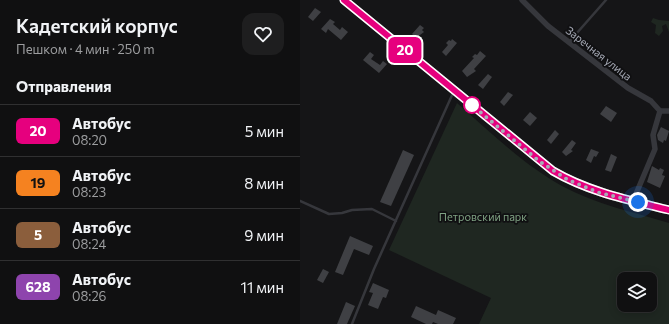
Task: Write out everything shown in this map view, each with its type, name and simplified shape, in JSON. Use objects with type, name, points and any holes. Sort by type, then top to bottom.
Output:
[{"type":"main road","points":[[344,0],[553,171],[600,193],[669,210]]},
{"type":"street","name":"Заречная улица","points":[[522,0],[548,26],[628,88],[651,101],[660,111]]},
{"type":"street","points":[[633,201],[655,150],[653,135],[660,111],[669,111]]},
{"type":"lane","points":[[569,42],[606,0]]},
{"type":"lane","points":[[352,324],[454,90]]},
{"type":"lane","points":[[300,201],[329,214],[342,213],[352,210],[372,209],[396,221]]},
{"type":"green space","points":[[653,18],[669,21],[669,32],[666,24],[662,26],[663,31],[659,36],[655,33],[656,25],[651,22]]},
{"type":"green space","name":"Петровский парк","points":[[457,103],[534,169],[562,186],[601,203],[669,223],[669,324],[479,324],[491,298],[389,250]]},
{"type":"building","points":[[315,8],[321,12],[313,21],[308,17]]},
{"type":"building","points":[[330,19],[335,22],[333,24],[340,30],[342,27],[348,32],[341,40],[328,29],[326,33],[321,29]]},
{"type":"building","points":[[420,25],[424,28],[422,30],[424,32],[416,38],[412,34]]},
{"type":"building","points":[[452,39],[457,43],[446,56],[442,52],[448,45],[446,43]]},
{"type":"building","points":[[480,51],[486,56],[474,69],[476,71],[467,77],[462,71],[474,58],[472,57],[475,54],[477,55]]},
{"type":"building","points":[[370,52],[374,55],[371,59],[380,65],[383,61],[387,64],[379,73],[363,60]]},
{"type":"building","points":[[488,74],[492,77],[483,89],[478,85]]},
{"type":"building","points":[[508,92],[513,95],[504,106],[500,102]]},
{"type":"building","points":[[606,106],[617,113],[611,122],[600,114]]},
{"type":"building","points":[[530,112],[537,118],[530,126],[523,120]]},
{"type":"building","points":[[661,127],[669,131],[666,141],[664,140],[663,143],[658,140],[657,135]]},
{"type":"building","points":[[555,130],[559,134],[551,144],[547,140]]},
{"type":"building","points":[[572,140],[576,143],[571,150],[573,151],[566,156],[562,152]]},
{"type":"building","points":[[591,149],[599,152],[596,157],[594,156],[591,163],[586,160]]},
{"type":"building","points":[[403,150],[414,155],[391,206],[380,202]]},
{"type":"building","points":[[611,154],[617,157],[611,172],[605,170]]},
{"type":"building","points":[[652,166],[659,170],[660,168],[664,170],[662,175],[665,176],[660,188],[647,182]]},
{"type":"building","points":[[350,236],[373,246],[369,255],[354,249],[343,275],[335,272]]},
{"type":"building","points":[[323,269],[329,272],[323,283],[317,280]]},
{"type":"building","points":[[373,283],[389,290],[386,298],[383,297],[378,309],[368,305],[373,293],[369,292]]},
{"type":"building","points":[[346,302],[355,306],[347,324],[337,324]]},
{"type":"building","points":[[416,306],[436,315],[438,310],[456,318],[453,324],[438,324],[433,322],[432,324],[426,324],[411,317]]},
{"type":"bus line","name":"20","points":[[344,0],[553,171],[568,180],[600,193],[669,210]]},
{"type":"route","points":[[472,105],[468,102],[539,161],[568,180],[600,193],[638,202]]}]
